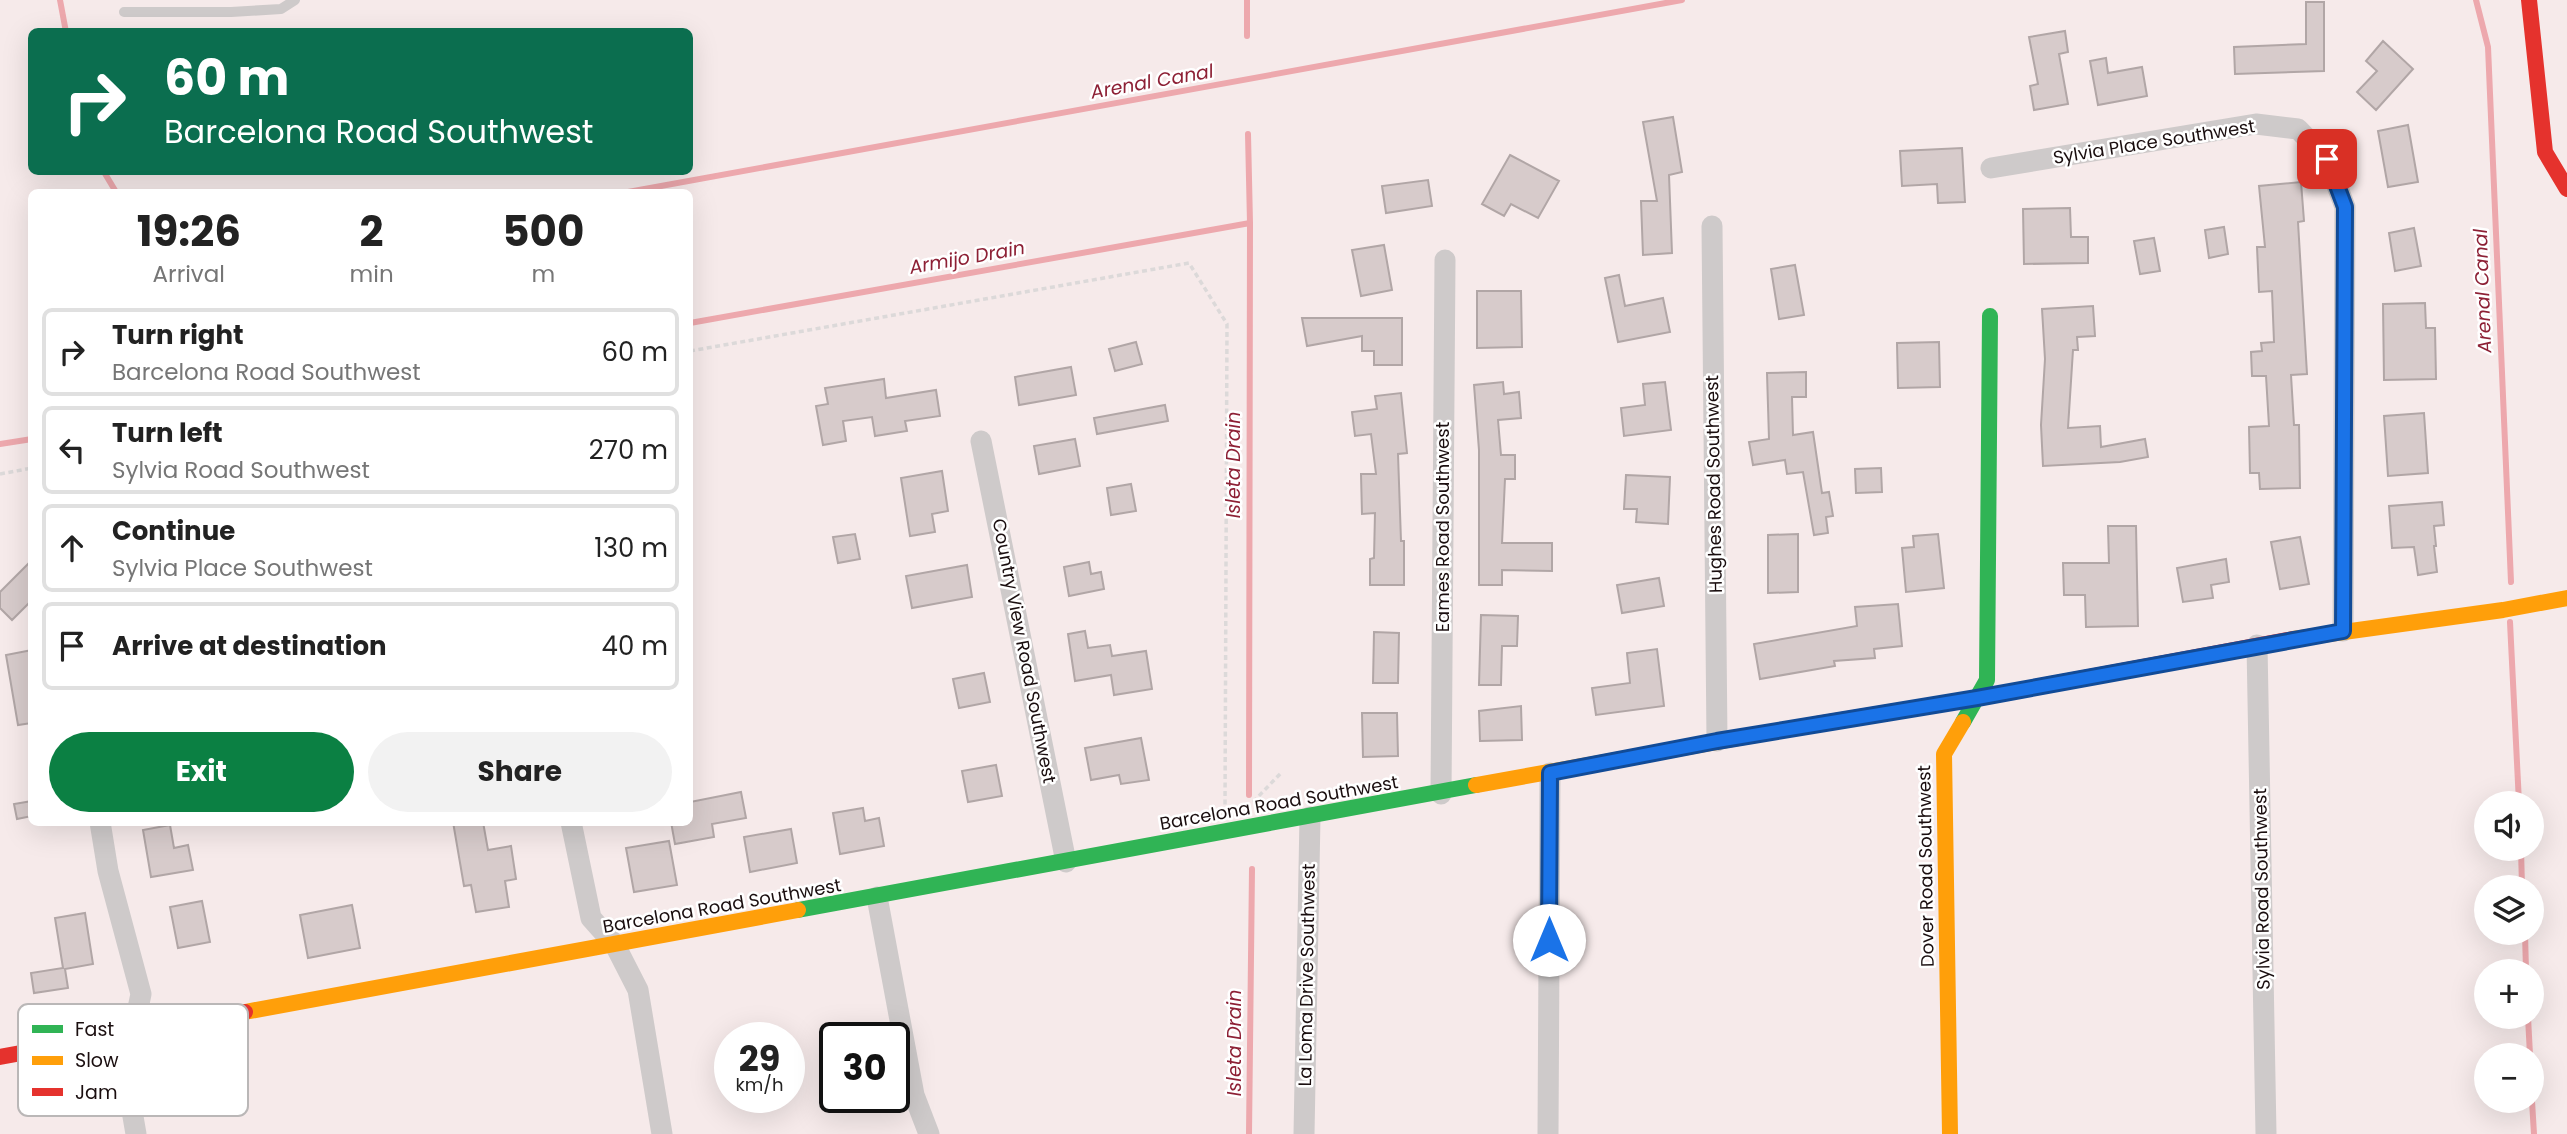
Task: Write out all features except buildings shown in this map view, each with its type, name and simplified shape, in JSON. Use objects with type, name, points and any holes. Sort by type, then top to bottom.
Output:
[{"type":"street","points":[[2529,0],[2545,152],[2567,188],[2567,201]]},
{"type":"street","name":"Sylvia Place Southwest","points":[[1991,168],[2256,124],[2298,129],[2327,159],[2345,207],[2343,631]]},
{"type":"street","name":"Hughes Road Southwest","points":[[1712,226],[1717,741]]},
{"type":"street","name":"Eames Road Southwest","points":[[1441,794],[1446,260]]},
{"type":"street","name":"Dover Road Southwest","points":[[1950,1134],[1944,754],[1987,680],[1990,316]]},
{"type":"street","name":"Country View Road Southwest","points":[[981,441],[1066,862]]},
{"type":"street","name":"Barcelona Road Southwest","points":[[248,1012],[1717,741],[1977,698],[2257,645],[2503,610],[2567,598]]},
{"type":"street","name":"Sylvia Road Southwest","points":[[2257,645],[2266,1134]]},
{"type":"street","points":[[1548,1134],[1550,773]]},
{"type":"street","name":"La Loma Drive Southwest","points":[[1304,1134],[1310,817]]},
{"type":"street","points":[[101,826],[108,871],[141,994],[139,1004]]},
{"type":"street","points":[[572,826],[591,918],[615,945],[638,990],[662,1134]]},
{"type":"street","points":[[877,897],[914,1095],[929,1134]]},
{"type":"street","name":"Barcelona Road Southwest","points":[[0,1057],[18,1054]]},
{"type":"street","points":[[133,1116],[136,1134]]},
{"type":"lane","points":[[124,12],[281,9],[295,0]]},
{"type":"path","points":[[693,350],[1189,263],[1227,324],[1225,832]]},
{"type":"path","points":[[0,474],[28,469]]},
{"type":"path","points":[[1253,803],[1281,772]]},
{"type":"waterway","name":"Arenal Canal","points":[[60,0],[65,28]]},
{"type":"waterway","name":"Isleta Drain","points":[[1247,0],[1247,36]]},
{"type":"waterway","name":"Arenal Canal","points":[[644,189],[1682,0]]},
{"type":"waterway","name":"Arenal Canal","points":[[2476,0],[2488,47],[2511,582]]},
{"type":"waterway","name":"Isleta Drain","points":[[1248,134],[1249,795]]},
{"type":"waterway","name":"Arenal Canal","points":[[106,175],[114,189]]},
{"type":"waterway","name":"Armijo Drain","points":[[693,322],[1250,223]]},
{"type":"waterway","name":"Armijo Drain","points":[[0,444],[28,440]]},
{"type":"waterway","name":"Arenal Canal","points":[[2510,622],[2518,791]]},
{"type":"waterway","name":"Arenal Canal","points":[[2521,861],[2522,875]]},
{"type":"waterway","name":"Isleta Drain","points":[[1249,1134],[1252,869]]},
{"type":"waterway","name":"Arenal Canal","points":[[2525,945],[2526,959]]},
{"type":"waterway","name":"Arenal Canal","points":[[2529,1029],[2529,1043]]},
{"type":"waterway","name":"Arenal Canal","points":[[2533,1113],[2534,1134]]},
{"type":"traffic: fast","points":[[1963,722],[1987,680],[1990,316]]},
{"type":"traffic: fast","points":[[798,910],[1476,785]]},
{"type":"traffic: slow","points":[[2293,639],[2503,610],[2567,598]]},
{"type":"traffic: slow","points":[[1950,1134],[1944,754],[1963,722]]},
{"type":"traffic: slow","points":[[1476,785],[1817,724]]},
{"type":"traffic: slow","points":[[248,1011],[798,910]]},
{"type":"traffic: jam","points":[[2529,0],[2545,152],[2567,189]]},
{"type":"traffic: jam","points":[[1817,724],[1977,698],[2293,639]]},
{"type":"traffic: jam","points":[[0,1057],[18,1054]]},
{"type":"route","points":[[1549,940],[1550,773],[2343,631],[2345,207],[2327,159]]}]
